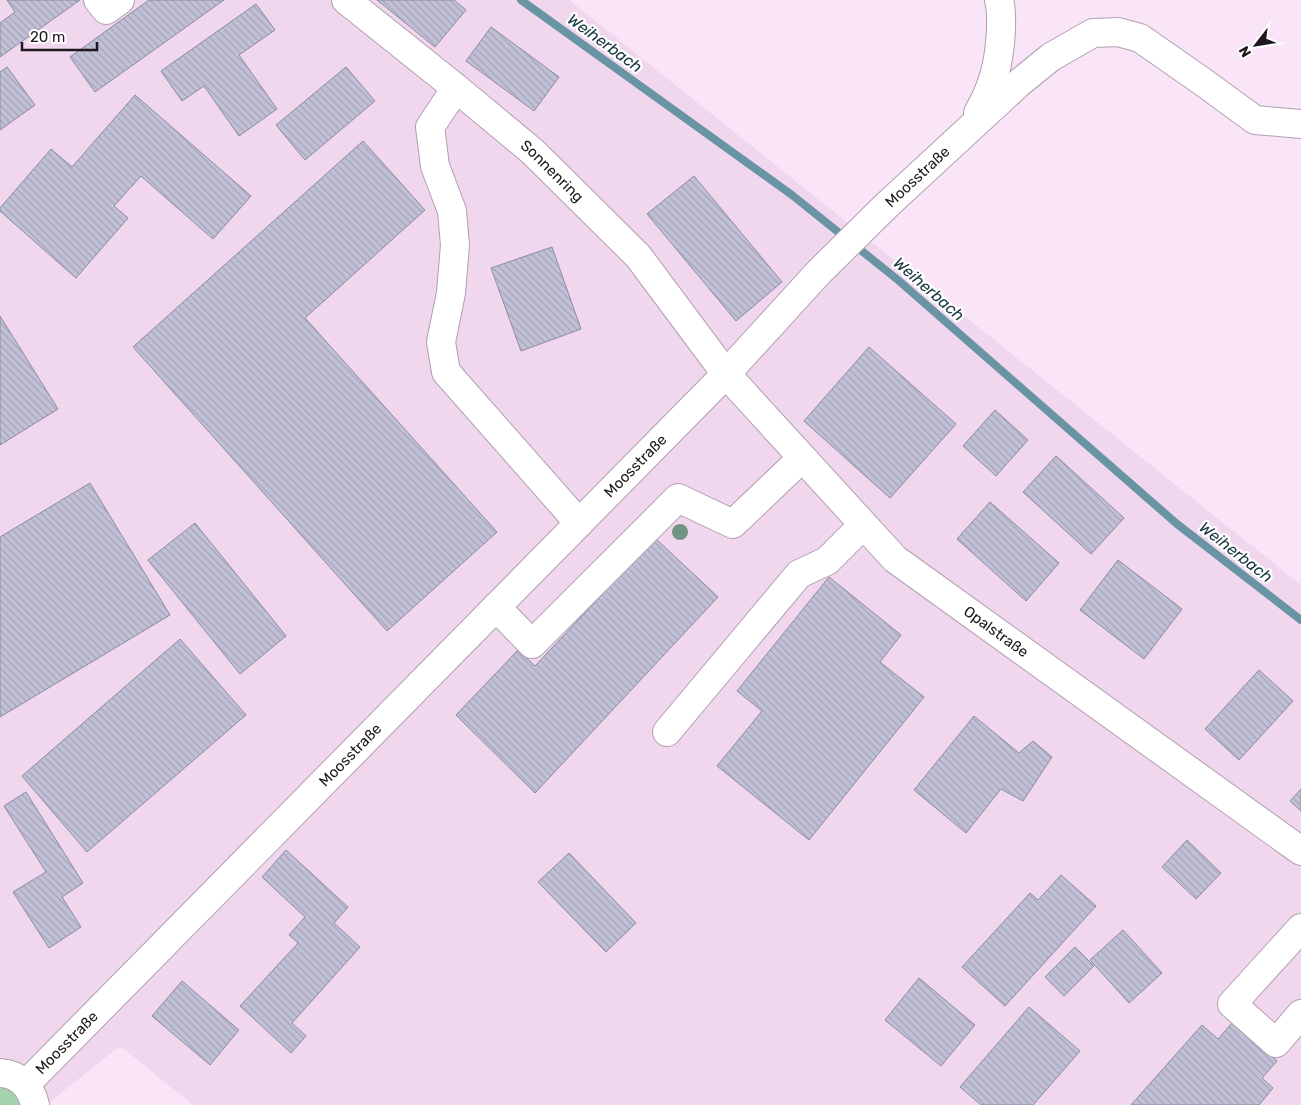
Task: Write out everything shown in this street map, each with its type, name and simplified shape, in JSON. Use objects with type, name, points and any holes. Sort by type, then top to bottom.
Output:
[{"type":"street","points":[[98,0],[106,10],[120,0]]},
{"type":"street","name":"Sonnenring","points":[[346,0],[532,151],[638,256],[726,374]]},
{"type":"street","points":[[970,128],[994,80],[1000,53],[1002,11],[999,0]]},
{"type":"street","name":"Moosstraße","points":[[30,1095],[496,607],[726,374],[819,272],[876,215],[970,128],[1051,57],[1093,33],[1118,32],[1140,38],[1255,120],[1301,124]]},
{"type":"street","points":[[456,88],[430,127],[435,166],[452,211],[455,245],[451,293],[441,342],[446,372],[579,523]]},
{"type":"street","name":"Opalstraße","points":[[726,374],[894,559],[1301,851]]},
{"type":"street","points":[[496,607],[532,644],[678,498],[733,524],[802,458]]},
{"type":"street","points":[[667,732],[799,574],[827,561],[863,525]]},
{"type":"street","points":[[1301,928],[1232,1004],[1276,1043],[1301,1014]]},
{"type":"street","points":[[0,1073],[12,1075],[19,1079],[30,1095]]},
{"type":"shaded area","points":[[0,0],[569,0],[1301,585],[1301,1105],[193,1105],[120,1046],[46,1105],[0,1105]]},
{"type":"green space","points":[[0,1082],[7,1084],[23,1105],[0,1105]]},
{"type":"building","points":[[7,0],[80,0],[0,57],[0,23],[15,12]]},
{"type":"building","points":[[149,0],[224,0],[95,92],[70,57]]},
{"type":"building","points":[[377,0],[454,0],[466,10],[435,47]]},
{"type":"building","points":[[256,4],[275,30],[239,55],[277,109],[239,136],[204,86],[182,101],[161,71]]},
{"type":"building","points":[[491,27],[559,77],[534,111],[466,61]]},
{"type":"building","points":[[7,67],[35,105],[0,130],[0,72]]},
{"type":"building","points":[[346,67],[375,101],[305,160],[276,125]]},
{"type":"building","points":[[135,95],[251,196],[213,239],[141,176],[114,206],[128,218],[76,278],[0,211],[0,208],[51,149],[72,167]]},
{"type":"building","points":[[363,141],[425,210],[305,318],[497,532],[387,631],[133,347]]},
{"type":"building","points":[[694,176],[782,282],[736,321],[647,214]]},
{"type":"building","points":[[552,247],[581,329],[521,351],[491,268]]},
{"type":"building","points":[[0,316],[58,409],[0,445]]},
{"type":"building","points":[[869,347],[956,424],[890,498],[804,421]]},
{"type":"building","points":[[995,410],[1028,440],[996,476],[963,446]]},
{"type":"building","points":[[1056,456],[1124,518],[1091,554],[1023,492]]},
{"type":"building","points":[[90,483],[170,615],[0,717],[0,537]]},
{"type":"building","points":[[990,502],[1059,563],[1026,601],[957,539]]},
{"type":"building","points":[[195,523],[286,636],[240,674],[148,560]]},
{"type":"building","points":[[655,538],[718,597],[535,793],[456,715],[518,650],[535,666]]},
{"type":"building","points":[[1118,560],[1182,609],[1144,659],[1080,610]]},
{"type":"building","points":[[829,577],[901,635],[880,662],[924,697],[809,840],[717,766],[762,711],[737,691]]},
{"type":"building","points":[[180,639],[246,715],[87,852],[22,776]]},
{"type":"building","points":[[1259,670],[1293,701],[1239,760],[1205,729]]},
{"type":"building","points":[[974,716],[1019,753],[1033,741],[1052,757],[1023,801],[1001,789],[966,833],[914,790]]},
{"type":"building","points":[[1301,789],[1301,811],[1290,801]]},
{"type":"building","points":[[26,792],[83,883],[62,897],[81,927],[49,948],[13,892],[46,872],[4,806]]},
{"type":"building","points":[[1187,840],[1221,873],[1196,899],[1162,867]]},
{"type":"building","points":[[286,850],[348,907],[334,923],[360,947],[292,1023],[306,1036],[291,1053],[240,1006],[298,943],[289,935],[305,917],[262,877]]},
{"type":"building","points":[[569,853],[636,923],[606,952],[538,882]]},
{"type":"building","points":[[1061,875],[1096,906],[1005,1006],[962,967],[1030,893],[1038,900]]},
{"type":"building","points":[[1123,930],[1162,973],[1129,1003],[1090,960]]},
{"type":"building","points":[[1075,947],[1094,966],[1064,996],[1045,977]]},
{"type":"building","points":[[919,978],[975,1025],[941,1066],[885,1020]]},
{"type":"building","points":[[182,981],[239,1030],[210,1065],[152,1016]]},
{"type":"building","points":[[1029,1007],[1080,1051],[1033,1105],[981,1105],[960,1087]]},
{"type":"building","points":[[1233,1022],[1277,1061],[1262,1078],[1273,1088],[1259,1105],[1131,1105],[1202,1025],[1218,1039]]},
{"type":"waterway","name":"Weiherbach","points":[[521,0],[792,195],[898,280],[1177,524],[1301,620]]}]
